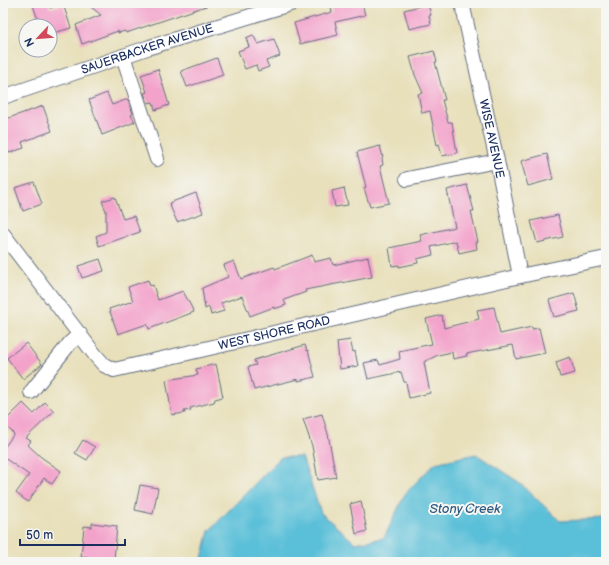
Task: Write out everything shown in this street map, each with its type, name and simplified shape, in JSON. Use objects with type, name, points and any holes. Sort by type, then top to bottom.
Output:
[{"type":"street","name":"SAUERBACKER AVENUE","points":[[3,97],[123,56],[293,3]]},
{"type":"street","name":"WISE AVENUE","points":[[462,3],[497,161],[520,276]]},
{"type":"street","points":[[123,56],[157,159]]},
{"type":"street","points":[[408,179],[497,161]]},
{"type":"street","name":"WEST SHORE ROAD","points":[[3,234],[96,356],[104,364],[114,370],[520,276],[606,258]]},
{"type":"street","points":[[31,392],[70,343],[80,334]]},
{"type":"water","name":"Stony Creek","points":[[476,454],[520,483],[560,521],[606,519],[606,562],[201,562],[209,531],[281,457],[302,457],[321,513],[355,543],[384,538],[405,494],[435,463]]},
{"type":"building","points":[[48,3],[50,8],[63,4],[71,28],[58,32],[58,18],[37,18],[33,5]]},
{"type":"building","points":[[86,3],[208,3],[209,5],[126,33],[125,31],[118,33],[118,31],[82,44],[76,25],[101,15]]},
{"type":"building","points":[[330,3],[362,3],[365,15],[335,22],[338,35],[300,44],[294,23],[332,12]]},
{"type":"building","points":[[428,4],[431,15],[429,16],[431,24],[409,29],[404,10]]},
{"type":"building","points":[[253,35],[258,44],[274,39],[280,56],[266,61],[269,67],[258,71],[256,65],[245,69],[238,51],[249,47],[246,38]]},
{"type":"building","points":[[434,51],[437,62],[435,62],[445,100],[442,100],[448,122],[452,122],[457,153],[442,156],[439,144],[437,145],[430,111],[422,113],[418,94],[423,93],[415,75],[410,57]]},
{"type":"building","points":[[217,58],[223,75],[187,87],[181,71]]},
{"type":"building","points":[[158,69],[169,105],[155,110],[153,102],[148,103],[144,93],[147,92],[141,75]]},
{"type":"building","points":[[107,93],[112,105],[128,99],[133,114],[131,115],[135,122],[102,135],[89,100]]},
{"type":"building","points":[[43,106],[52,131],[22,142],[24,148],[9,153],[6,146],[3,147],[3,120]]},
{"type":"building","points":[[380,146],[383,157],[383,165],[380,166],[389,203],[370,207],[364,188],[366,187],[357,152]]},
{"type":"building","points":[[547,154],[553,179],[528,186],[521,161]]},
{"type":"building","points":[[34,182],[42,204],[23,211],[15,188]]},
{"type":"building","points":[[467,185],[474,211],[471,211],[478,242],[476,242],[477,249],[459,253],[456,241],[431,247],[433,255],[417,259],[418,263],[399,267],[399,265],[392,266],[389,248],[422,241],[420,235],[455,227],[447,190]]},
{"type":"building","points":[[344,188],[348,205],[335,207],[332,191]]},
{"type":"building","points":[[196,193],[203,213],[177,222],[169,203]]},
{"type":"building","points":[[115,197],[123,219],[134,216],[140,232],[99,246],[96,236],[106,232],[106,211],[102,201]]},
{"type":"building","points":[[558,215],[563,237],[537,243],[531,221]]},
{"type":"building","points":[[312,255],[314,262],[331,258],[333,265],[368,257],[372,277],[305,290],[306,292],[284,300],[286,305],[274,309],[274,307],[250,316],[242,296],[221,303],[224,311],[211,315],[209,307],[205,309],[202,288],[228,277],[224,265],[234,261],[241,279],[274,267],[275,269]]},
{"type":"building","points":[[100,259],[104,271],[82,278],[78,266]]},
{"type":"building","points":[[148,280],[150,286],[153,285],[158,300],[183,291],[194,312],[149,329],[147,324],[118,334],[109,309],[133,301],[128,287]]},
{"type":"building","points":[[574,293],[579,311],[554,317],[549,300]]},
{"type":"building","points":[[494,307],[500,334],[532,327],[532,329],[539,328],[545,353],[516,359],[513,345],[466,354],[467,356],[453,359],[452,352],[438,355],[424,362],[430,393],[409,398],[406,382],[404,382],[401,372],[368,379],[364,363],[378,360],[380,365],[400,359],[399,351],[432,344],[426,319],[442,315],[444,328],[479,319],[477,310]]},
{"type":"building","points":[[350,340],[353,352],[355,351],[358,366],[340,369],[337,342]]},
{"type":"building","points":[[26,343],[42,364],[23,379],[7,358]]},
{"type":"building","points":[[305,345],[307,351],[308,350],[315,377],[298,381],[298,379],[254,390],[248,367],[256,365],[254,360]]},
{"type":"building","points":[[570,357],[575,373],[560,377],[556,362]]},
{"type":"building","points":[[216,364],[223,397],[215,399],[214,402],[190,408],[191,410],[184,411],[185,413],[172,415],[166,380],[198,375],[196,369]]},
{"type":"building","points":[[45,402],[54,411],[26,438],[31,441],[28,445],[41,457],[61,471],[52,484],[44,478],[28,502],[16,493],[29,475],[3,457],[3,449],[14,434],[3,423],[23,403],[34,414]]},
{"type":"building","points":[[322,414],[328,434],[336,477],[318,480],[312,446],[303,419]]},
{"type":"building","points":[[83,440],[95,447],[87,460],[75,453]]},
{"type":"building","points":[[140,485],[158,488],[153,514],[135,510]]},
{"type":"building","points":[[361,501],[367,531],[356,534],[350,504]]},
{"type":"building","points":[[92,523],[117,526],[114,560],[81,557],[84,526],[92,527]]}]
